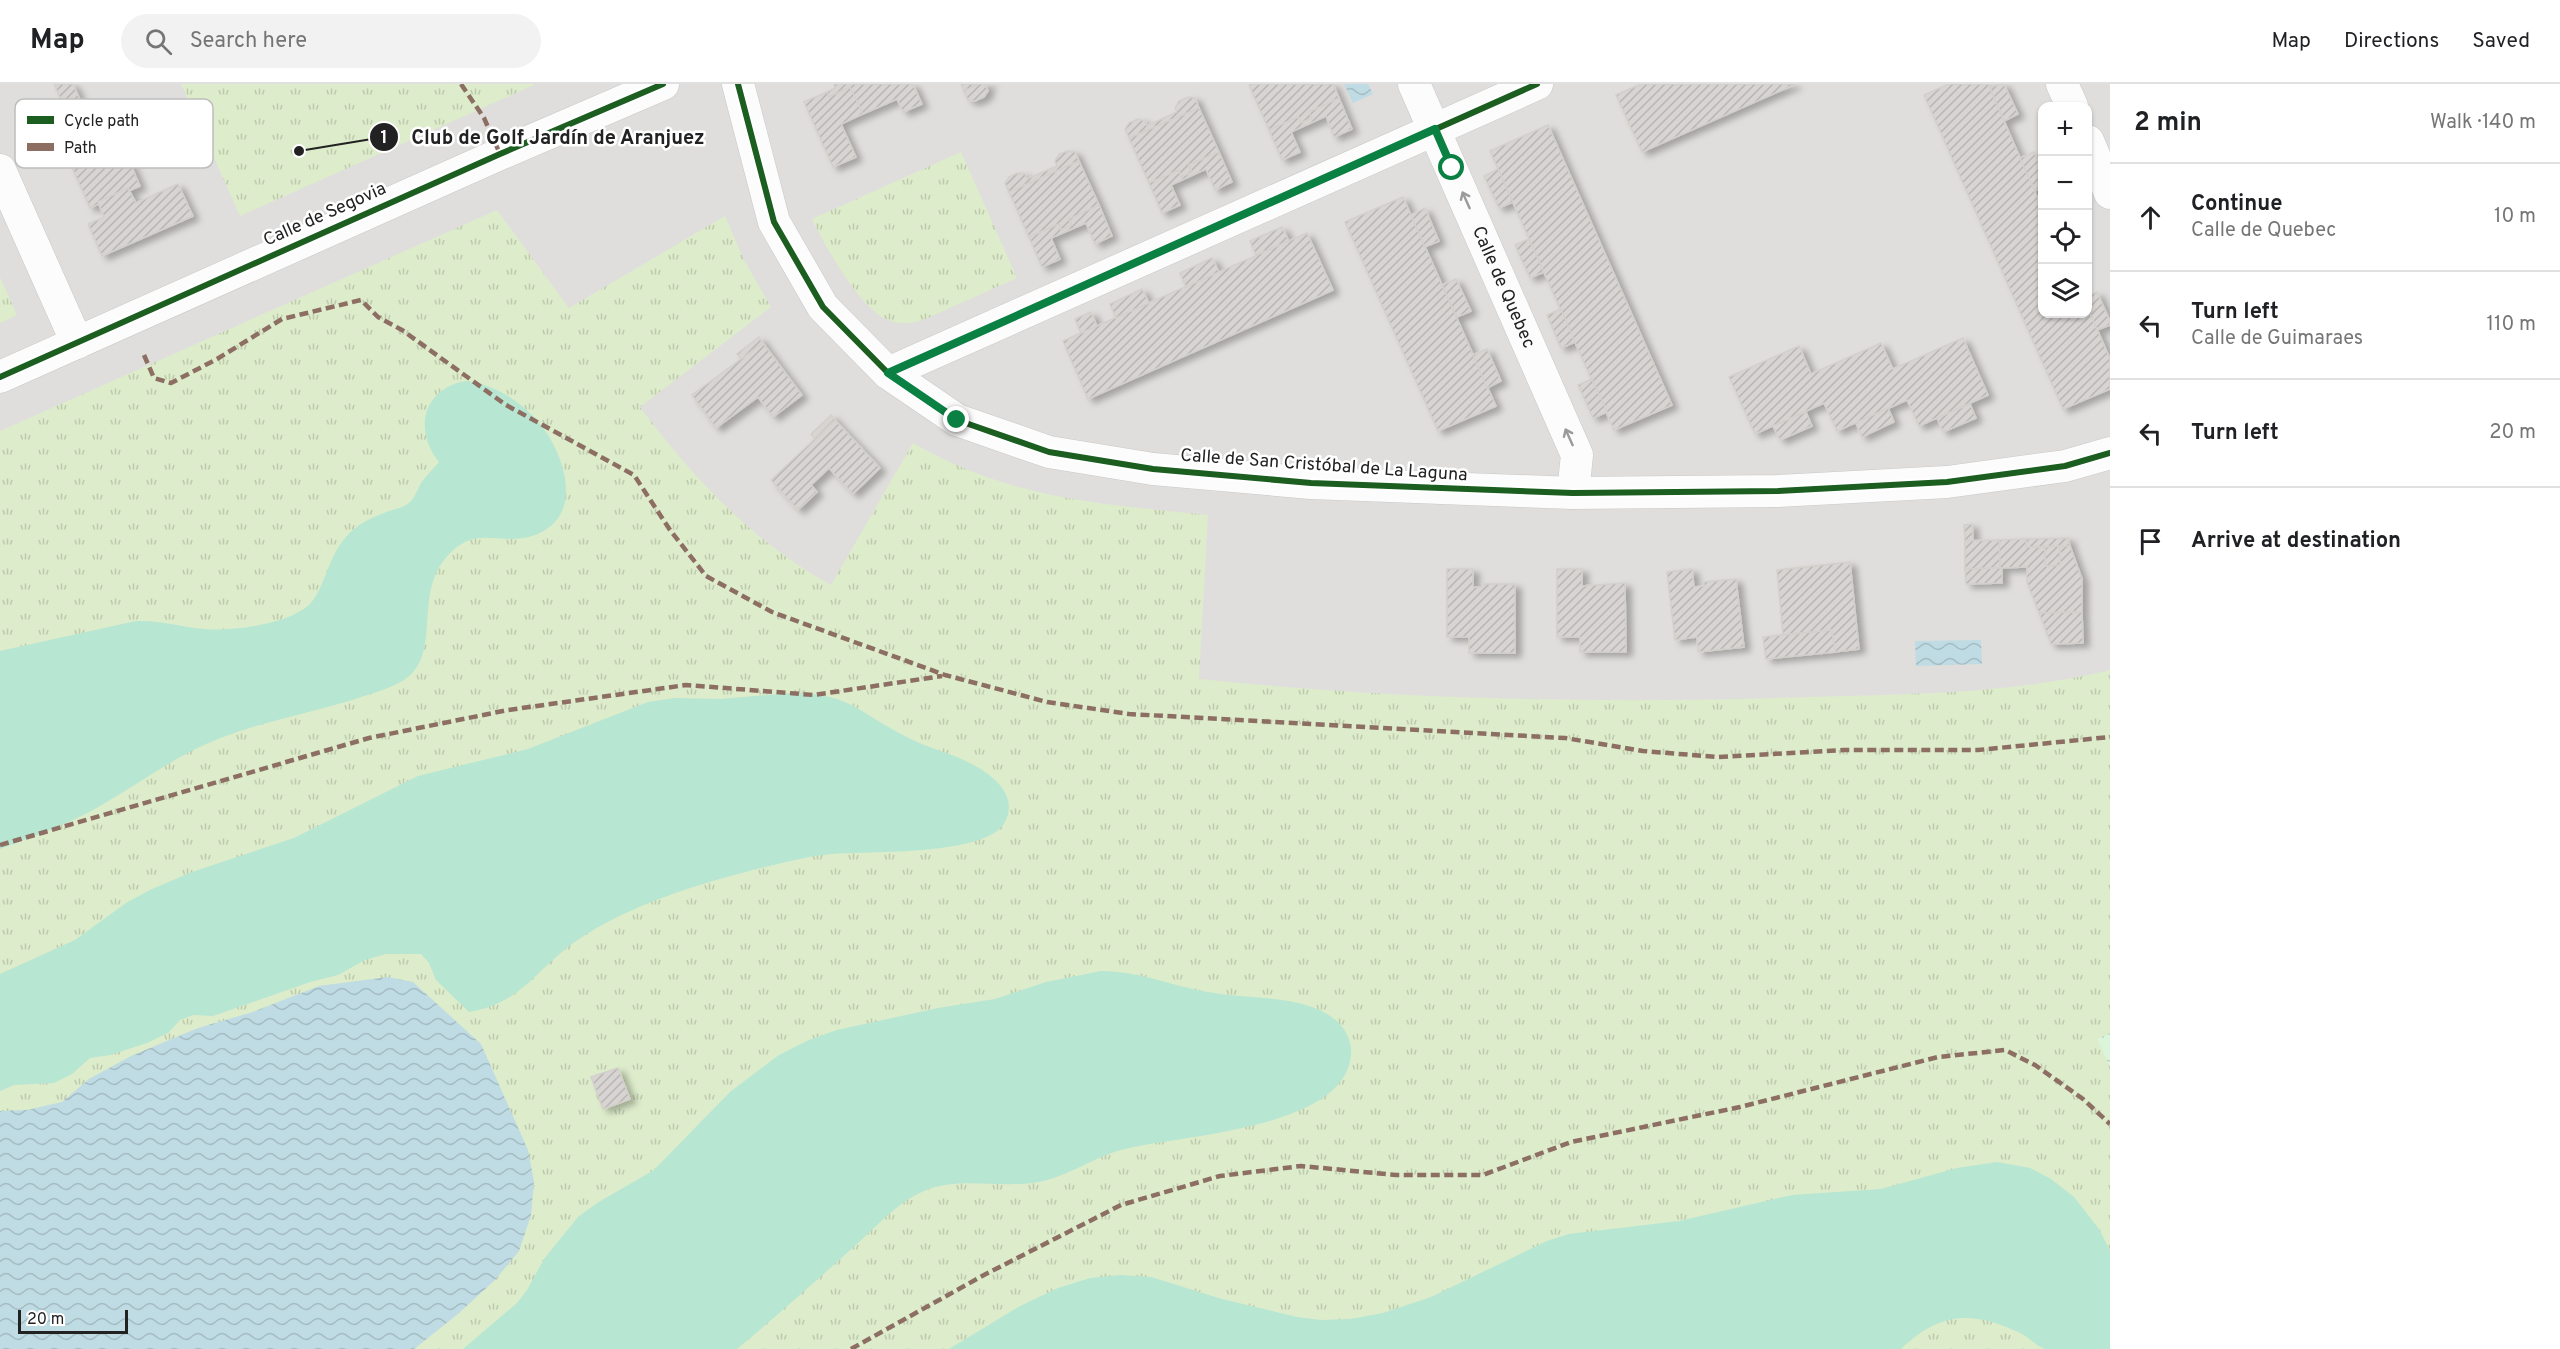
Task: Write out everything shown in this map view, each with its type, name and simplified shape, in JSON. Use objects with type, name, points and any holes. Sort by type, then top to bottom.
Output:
[{"type":"street","name":"Calle de Segovia","points":[[0,377],[500,154],[663,84]]},
{"type":"street","name":"Calle de San Cristóbal de La Laguna","points":[[738,84],[774,222],[823,307],[888,373],[957,420],[1049,452],[1153,469],[1311,483],[1573,493],[1778,491],[1947,482],[2065,466],[2110,453]]},
{"type":"street","name":"Calle de Quebec","points":[[1414,84],[1577,455],[1573,493]]},
{"type":"street","points":[[888,373],[1537,84]]},
{"type":"street","points":[[2062,84],[2070,102]]},
{"type":"street","points":[[2092,150],[2110,193]]},
{"type":"street","points":[[0,170],[77,343]]},
{"type":"shaded area","points":[[0,84],[2110,84],[2110,1349],[0,1349]]},
{"type":"green space","points":[[181,84],[534,84],[240,216],[213,156],[213,99],[188,99]]},
{"type":"green space","points":[[961,152],[1017,278],[923,320],[905,323],[886,319],[865,302],[854,289],[812,219]]},
{"type":"green space","points":[[497,210],[569,308],[725,216],[743,258],[771,307],[640,407],[681,458],[726,506],[776,549],[831,585],[913,443],[949,462],[985,476],[1057,496],[1130,507],[1208,515],[1199,679],[1427,696],[1656,700],[1960,691],[2036,684],[2110,670],[2110,1033],[2097,1039],[2110,1067],[2110,1349],[0,1349],[0,431]]},
{"type":"green space","points":[[0,277],[17,315],[0,323]]},
{"type":"green space","points":[[466,381],[485,385],[503,393],[533,416],[544,429],[561,461],[566,496],[562,512],[552,525],[535,535],[510,539],[477,538],[466,541],[455,548],[444,560],[435,575],[430,592],[425,641],[422,656],[415,669],[404,680],[377,692],[218,739],[172,762],[88,812],[0,849],[0,651],[136,621],[216,630],[244,628],[274,622],[300,612],[314,598],[335,553],[350,533],[368,520],[403,507],[413,499],[421,483],[439,462],[426,437],[427,412],[432,401],[440,392],[451,385]]},
{"type":"green space","points":[[791,693],[838,699],[905,736],[982,770],[1002,787],[1007,798],[1009,809],[1005,822],[994,833],[976,841],[925,850],[808,857],[744,872],[669,895],[621,916],[576,941],[527,984],[487,1008],[469,1012],[436,980],[429,963],[421,954],[386,954],[365,960],[338,975],[310,982],[213,1016],[193,1015],[180,1020],[168,1033],[147,1043],[110,1055],[90,1058],[72,1074],[54,1083],[14,1085],[0,1091],[0,974],[75,940],[126,903],[152,889],[192,872],[294,838],[418,776],[528,749],[648,702],[675,698],[721,699]]},
{"type":"green space","points":[[1101,971],[1129,973],[1208,992],[1291,1001],[1317,1009],[1335,1019],[1344,1029],[1350,1041],[1351,1048],[1345,1075],[1325,1096],[1295,1112],[1258,1124],[1121,1150],[1049,1180],[1024,1184],[951,1184],[924,1191],[889,1214],[813,1284],[737,1349],[463,1349],[517,1303],[544,1259],[578,1217],[597,1203],[654,1170],[730,1092],[779,1055],[809,1040],[837,1030],[938,1008],[995,999],[1046,982]]},
{"type":"green space","points":[[2110,1033],[2110,1067],[2097,1039]]},
{"type":"green space","points":[[1997,1162],[2030,1168],[2051,1179],[2074,1197],[2099,1229],[2110,1251],[2110,1349],[2045,1349],[2018,1332],[1985,1320],[1970,1318],[1942,1322],[1915,1337],[1901,1349],[949,1349],[1020,1306],[1058,1288],[1090,1278],[1121,1275],[1151,1277],[1222,1299],[1297,1317],[1321,1320],[1350,1319],[1383,1313],[1431,1297],[1547,1241],[1569,1234],[1679,1221],[1792,1195],[1881,1189],[1957,1168]]},
{"type":"water","points":[[1344,84],[1368,84],[1373,94],[1353,103]]},
{"type":"water","points":[[1981,640],[1982,664],[1916,666],[1915,641]]},
{"type":"water","points":[[388,977],[413,982],[481,1044],[528,1150],[534,1182],[531,1215],[519,1251],[495,1280],[458,1314],[414,1349],[0,1349],[0,1111],[27,1110],[62,1102],[89,1079],[131,1056],[198,1028],[253,1012],[319,986]]},
{"type":"building","points":[[54,84],[73,84],[80,99],[61,99]]},
{"type":"building","points":[[834,84],[913,84],[922,104],[903,112],[897,99],[863,114],[850,87],[829,97],[827,92],[835,88]]},
{"type":"building","points":[[961,84],[979,84],[964,91]]},
{"type":"building","points":[[979,84],[991,84],[986,86],[988,91],[984,97],[975,101],[968,100],[964,91]]},
{"type":"building","points":[[1333,84],[1339,98],[1309,112],[1312,118],[1301,123],[1298,117],[1269,130],[1249,85]]},
{"type":"building","points":[[1641,84],[1796,84],[1642,152],[1616,95]]},
{"type":"building","points":[[1949,84],[1988,84],[2038,199],[2038,318],[2092,317],[2110,359],[2110,389],[2063,409],[1924,95]]},
{"type":"building","points":[[2004,84],[2018,114],[2004,121],[1990,88]]},
{"type":"building","points":[[850,87],[863,114],[841,124],[856,157],[833,167],[804,102],[827,92],[829,97]]},
{"type":"building","points":[[1188,97],[1195,98],[1199,108],[1129,138],[1125,129],[1129,123],[1138,119],[1145,121],[1147,126],[1177,112],[1175,108],[1179,101]]},
{"type":"building","points":[[1339,98],[1352,129],[1334,137],[1326,116],[1291,132],[1300,152],[1282,160],[1269,130],[1298,117],[1301,123],[1312,118],[1309,112]]},
{"type":"building","points":[[1199,108],[1219,152],[1189,165],[1192,172],[1181,177],[1179,170],[1149,183],[1129,138]]},
{"type":"building","points":[[1548,125],[1672,405],[1614,430],[1490,151]]},
{"type":"building","points":[[1068,151],[1075,152],[1079,161],[1009,192],[1005,183],[1009,177],[1018,173],[1025,174],[1027,179],[1057,166],[1055,161],[1059,154]]},
{"type":"building","points":[[1219,152],[1232,182],[1215,190],[1206,169],[1171,185],[1180,205],[1162,213],[1149,183],[1179,170],[1181,177],[1192,172],[1189,165]]},
{"type":"building","points":[[2034,152],[2038,161],[2038,189],[2035,191],[2020,158]]},
{"type":"building","points":[[1079,161],[1099,205],[1069,219],[1072,225],[1061,230],[1059,224],[1029,237],[1009,192]]},
{"type":"building","points":[[72,168],[132,168],[140,186],[129,191],[128,188],[90,208]]},
{"type":"building","points":[[1498,169],[1513,202],[1499,208],[1484,176]]},
{"type":"building","points":[[178,184],[193,216],[102,256],[88,224],[104,217],[98,202],[128,188],[136,203]]},
{"type":"building","points":[[1403,197],[1496,406],[1438,431],[1345,222]]},
{"type":"building","points":[[1099,205],[1112,236],[1095,244],[1086,223],[1051,238],[1060,259],[1042,267],[1029,237],[1059,224],[1061,230],[1072,225],[1069,219]]},
{"type":"building","points":[[1425,208],[1439,241],[1425,247],[1411,215]]},
{"type":"building","points":[[1282,227],[1289,241],[1256,255],[1250,241]]},
{"type":"building","points":[[1307,233],[1333,290],[1088,399],[1063,341]]},
{"type":"building","points":[[1529,239],[1544,272],[1530,278],[1515,245]]},
{"type":"building","points":[[1212,258],[1219,272],[1186,287],[1180,273]]},
{"type":"building","points":[[1456,279],[1471,311],[1457,317],[1442,285]]},
{"type":"building","points":[[1142,289],[1149,303],[1116,318],[1110,304]]},
{"type":"building","points":[[2097,292],[2110,321],[2110,325],[2097,330],[2092,318],[2092,294]]},
{"type":"building","points":[[1561,309],[1575,342],[1561,348],[1547,315]]},
{"type":"building","points":[[1091,312],[1097,326],[1081,333],[1075,319]]},
{"type":"building","points":[[759,337],[763,343],[741,359],[737,354]]},
{"type":"building","points":[[1963,338],[1988,395],[1919,426],[1907,400],[1837,431],[1824,403],[1755,434],[1729,377],[1799,346],[1811,374],[1881,343],[1893,369]]},
{"type":"building","points":[[763,343],[802,395],[773,417],[758,397],[716,428],[692,395]]},
{"type":"building","points":[[1487,349],[1501,381],[1487,388],[1473,355]]},
{"type":"building","points":[[1592,379],[1607,412],[1593,418],[1578,385]]},
{"type":"building","points":[[1970,404],[1976,418],[1943,432],[1937,418]]},
{"type":"building","points":[[1888,408],[1894,422],[1862,437],[1856,423]]},
{"type":"building","points":[[1806,412],[1812,426],[1780,440],[1773,426]]},
{"type":"building","points":[[831,415],[835,420],[815,439],[811,434]]},
{"type":"building","points":[[835,420],[880,468],[853,494],[829,468],[811,485],[817,492],[798,510],[771,480]]},
{"type":"building","points":[[1972,524],[1973,541],[1965,541],[1964,525]]},
{"type":"building","points":[[2068,538],[2070,546],[2026,547],[2026,539]]},
{"type":"building","points":[[2026,539],[2026,547],[2045,547],[2045,566],[2060,565],[2060,546],[2070,546],[2082,579],[2082,612],[2039,613],[2027,582],[2027,567],[2000,568],[1999,540]]},
{"type":"building","points":[[1999,540],[2000,568],[1965,569],[1965,541]]},
{"type":"building","points":[[2060,546],[2060,565],[2045,566],[2045,547]]},
{"type":"building","points":[[1850,562],[1859,649],[1835,652],[1832,630],[1783,635],[1777,570]]},
{"type":"building","points":[[2002,568],[2002,583],[1966,584],[1965,569]]},
{"type":"building","points":[[1447,569],[1473,569],[1473,587],[1482,587],[1482,584],[1515,584],[1515,653],[1469,653],[1469,637],[1447,637]]},
{"type":"building","points":[[1557,569],[1582,569],[1582,586],[1625,583],[1626,652],[1580,652],[1580,637],[1557,637]]},
{"type":"building","points":[[1692,569],[1694,587],[1704,586],[1704,582],[1736,579],[1744,647],[1698,652],[1697,637],[1675,640],[1667,572]]},
{"type":"building","points":[[2082,612],[2083,643],[2051,644],[2039,613]]},
{"type":"building","points":[[1832,630],[1835,652],[1766,659],[1763,637]]},
{"type":"building","points":[[618,1068],[630,1099],[603,1109],[591,1077]]},
{"type":"marked path","points":[[461,84],[484,118],[500,154]]},
{"type":"marked path","points":[[144,355],[154,378],[171,383],[217,359],[282,319],[361,300],[378,317],[402,330],[506,405],[634,475],[670,530],[706,576],[772,612],[945,675],[1047,702],[1129,714],[1565,738],[1643,751],[1717,757],[1844,750],[1978,750],[2110,737]]},
{"type":"marked path","points":[[0,845],[369,738],[508,710],[686,685],[814,695],[942,676]]},
{"type":"marked path","points":[[851,1349],[984,1275],[1121,1205],[1220,1176],[1301,1166],[1396,1175],[1483,1175],[1571,1142],[1740,1107],[1938,1057],[2005,1050],[2035,1065],[2083,1099],[2110,1124]]},
{"type":"cycle path","points":[[0,377],[500,154],[663,84]]},
{"type":"cycle path","points":[[738,84],[774,222],[823,307],[888,373],[957,420],[1049,452],[1153,469],[1311,483],[1573,493],[1778,491],[1947,482],[2065,466],[2110,453]]},
{"type":"cycle path","points":[[888,373],[1537,84]]},
{"type":"place","name":"Club de Golf Jardín de Aranjuez","points":[[299,151]]},
{"type":"route","points":[[957,420],[888,373],[1435,129],[1452,168]]}]
